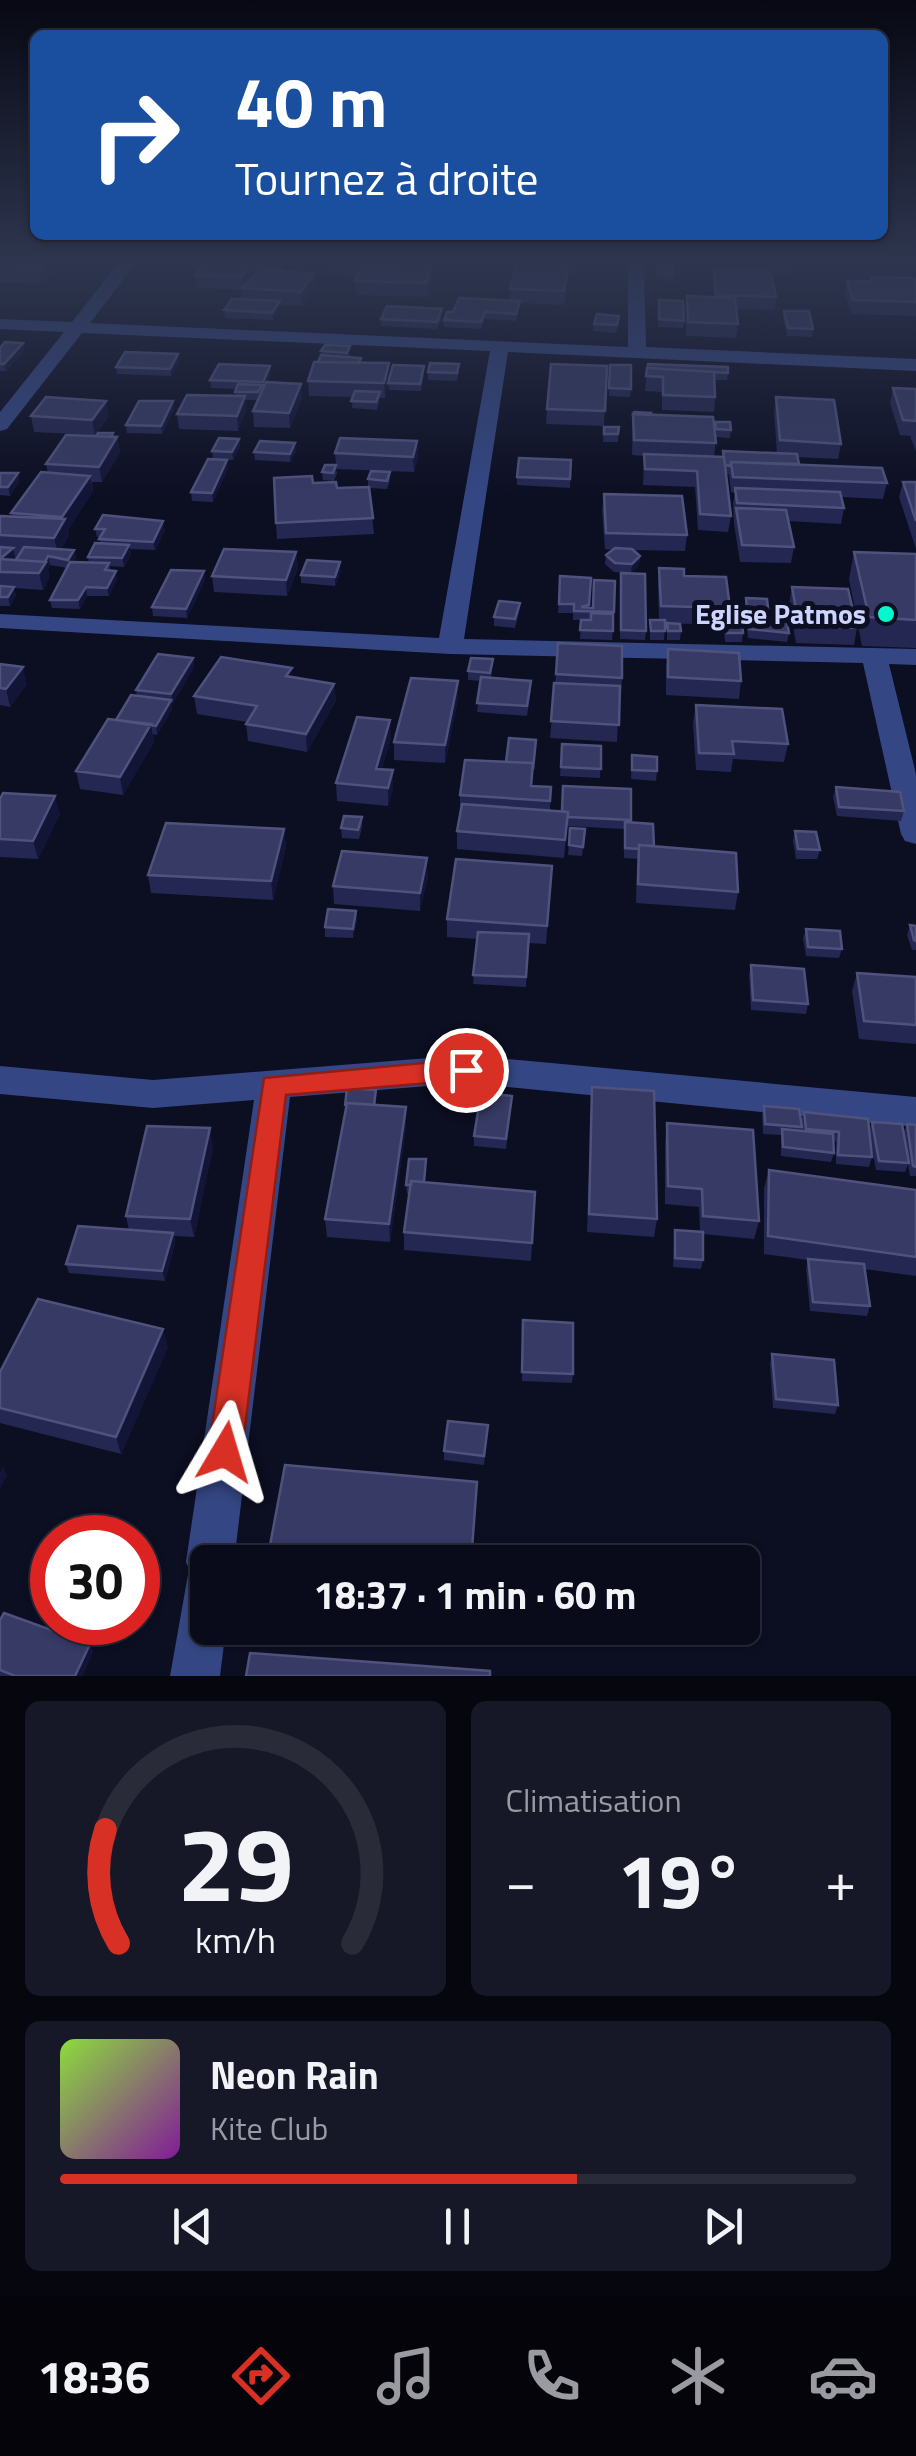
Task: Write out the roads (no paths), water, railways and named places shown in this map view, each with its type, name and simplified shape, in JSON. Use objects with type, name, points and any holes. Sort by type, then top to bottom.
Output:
[{"type":"street","points":[[0,424],[66,339]]},
{"type":"street","points":[[349,339],[916,366]]},
{"type":"street","points":[[637,339],[637,353]]},
{"type":"street","points":[[450,646],[500,346]]},
{"type":"street","points":[[0,621],[450,646],[916,657]]},
{"type":"street","points":[[874,656],[916,834]]},
{"type":"street","points":[[0,1080],[153,1094],[466,1070],[916,1112]]},
{"type":"street","points":[[212,1545],[274,1086]]},
{"type":"street","points":[[195,1676],[199,1645]]},
{"type":"place","name":"Eglise Patmos","points":[[886,614]]}]
